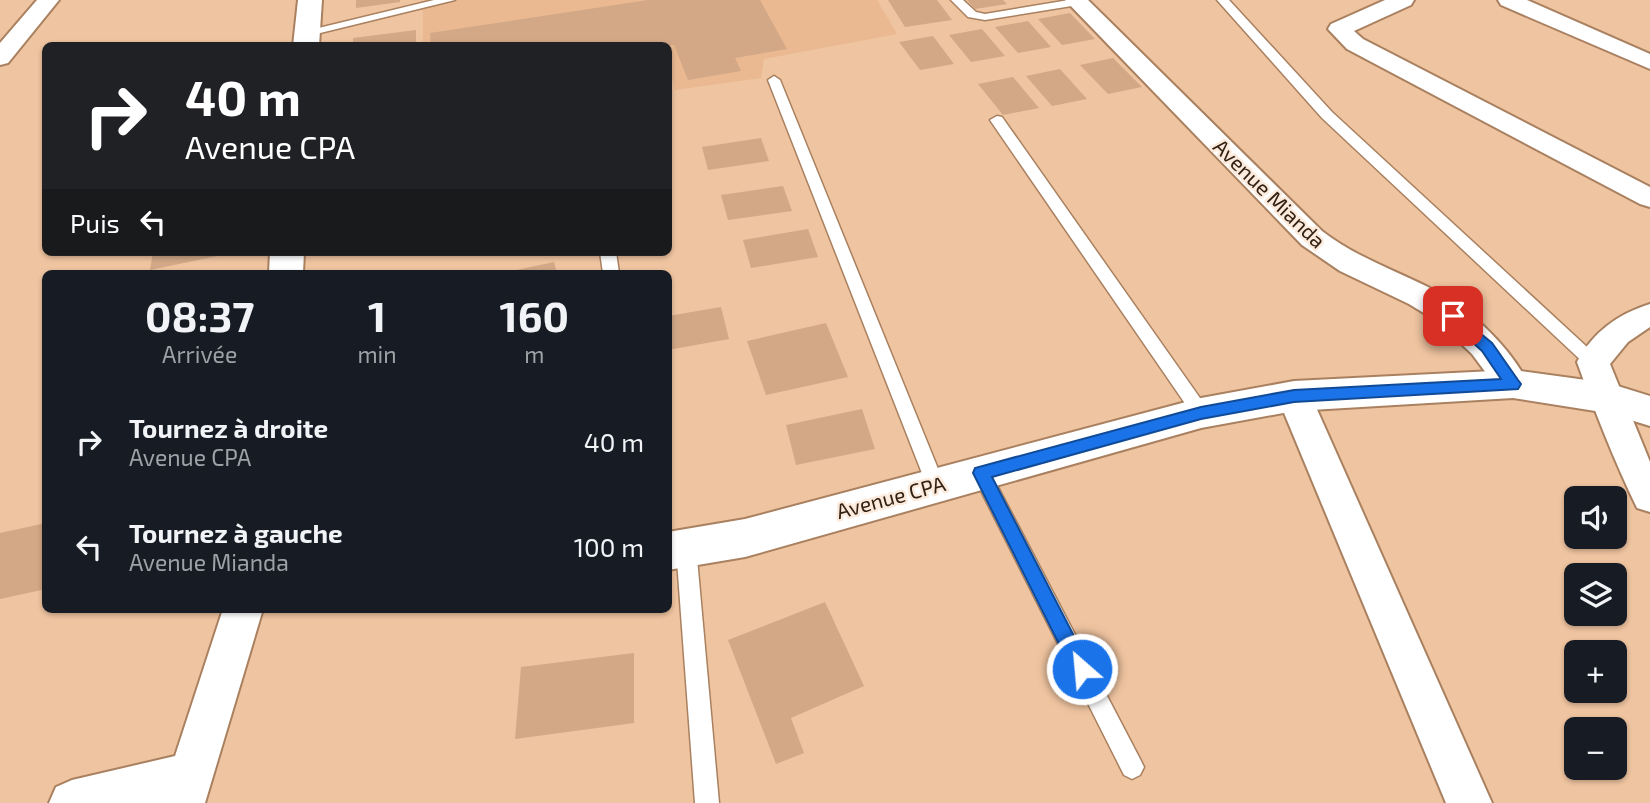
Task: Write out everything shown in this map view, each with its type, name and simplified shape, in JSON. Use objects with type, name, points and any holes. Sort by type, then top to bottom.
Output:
[{"type":"street","points":[[2,53],[48,0]]},
{"type":"street","points":[[307,39],[310,0]]},
{"type":"street","points":[[1403,0],[1339,29],[1355,44],[1432,86],[1650,198]]},
{"type":"street","points":[[1509,0],[1650,62]]},
{"type":"street","name":"Avenue Mianda","points":[[1077,1],[1321,246],[1349,265],[1422,297],[1453,316],[1487,347],[1513,384]]},
{"type":"street","points":[[1650,315],[1632,320],[1620,329],[1593,362],[1623,443],[1650,497]]},
{"type":"street","name":"Avenue CPA","points":[[678,549],[745,538],[1201,413],[1294,396],[1513,384],[1608,398],[1650,411]]},
{"type":"street","points":[[1294,396],[1469,803]]},
{"type":"street","points":[[72,803],[186,789],[242,613]]},
{"type":"lane","points":[[307,39],[449,0]]},
{"type":"lane","points":[[957,0],[972,15],[985,17],[1077,1]]},
{"type":"lane","points":[[1223,0],[1327,114],[1593,362]]},
{"type":"lane","points":[[774,80],[936,486]]},
{"type":"lane","points":[[997,120],[1201,413]]},
{"type":"lane","points":[[981,473],[1132,767]]},
{"type":"lane","points":[[678,549],[707,803]]},
{"type":"shaded area","points":[[877,0],[897,34],[764,59],[761,78],[675,90],[672,77],[672,42],[423,42],[423,1]]},
{"type":"building","points":[[356,0],[400,0],[400,2],[356,8]]},
{"type":"building","points":[[648,0],[760,0],[787,49],[735,58],[741,71],[688,80],[672,42],[431,42],[430,33]]},
{"type":"building","points":[[888,0],[937,0],[952,20],[905,27]]},
{"type":"building","points":[[967,0],[1003,0],[1007,4],[975,9]]},
{"type":"building","points":[[1070,13],[1095,39],[1062,45],[1038,19]]},
{"type":"building","points":[[1028,21],[1051,47],[1018,53],[995,27]]},
{"type":"building","points":[[982,29],[1005,56],[971,62],[949,35]]},
{"type":"building","points":[[416,30],[416,42],[353,42],[353,38]]},
{"type":"building","points":[[933,36],[954,64],[920,70],[899,42]]},
{"type":"building","points":[[1113,58],[1142,87],[1108,94],[1080,65]]},
{"type":"building","points":[[1060,69],[1087,99],[1052,106],[1026,76]]},
{"type":"building","points":[[1013,77],[1039,108],[1003,115],[978,84]]},
{"type":"building","points":[[761,138],[769,161],[708,170],[702,147]]},
{"type":"building","points":[[783,186],[792,211],[728,220],[721,195]]},
{"type":"building","points":[[808,229],[818,257],[751,268],[743,240]]},
{"type":"building","points":[[152,256],[218,256],[150,270]]},
{"type":"building","points":[[554,262],[556,270],[516,270]]},
{"type":"building","points":[[721,307],[729,339],[672,349],[672,315]]},
{"type":"building","points":[[826,323],[848,377],[766,395],[747,341]]},
{"type":"building","points":[[862,409],[875,449],[796,465],[786,425]]},
{"type":"building","points":[[42,524],[42,590],[0,599],[0,533]]},
{"type":"building","points":[[825,602],[864,686],[791,718],[804,753],[776,764],[728,640]]},
{"type":"building","points":[[634,653],[634,723],[515,739],[521,667]]},
{"type":"route","points":[[1082,669],[981,473],[1201,413],[1294,396],[1513,384],[1487,347],[1453,316]]}]
